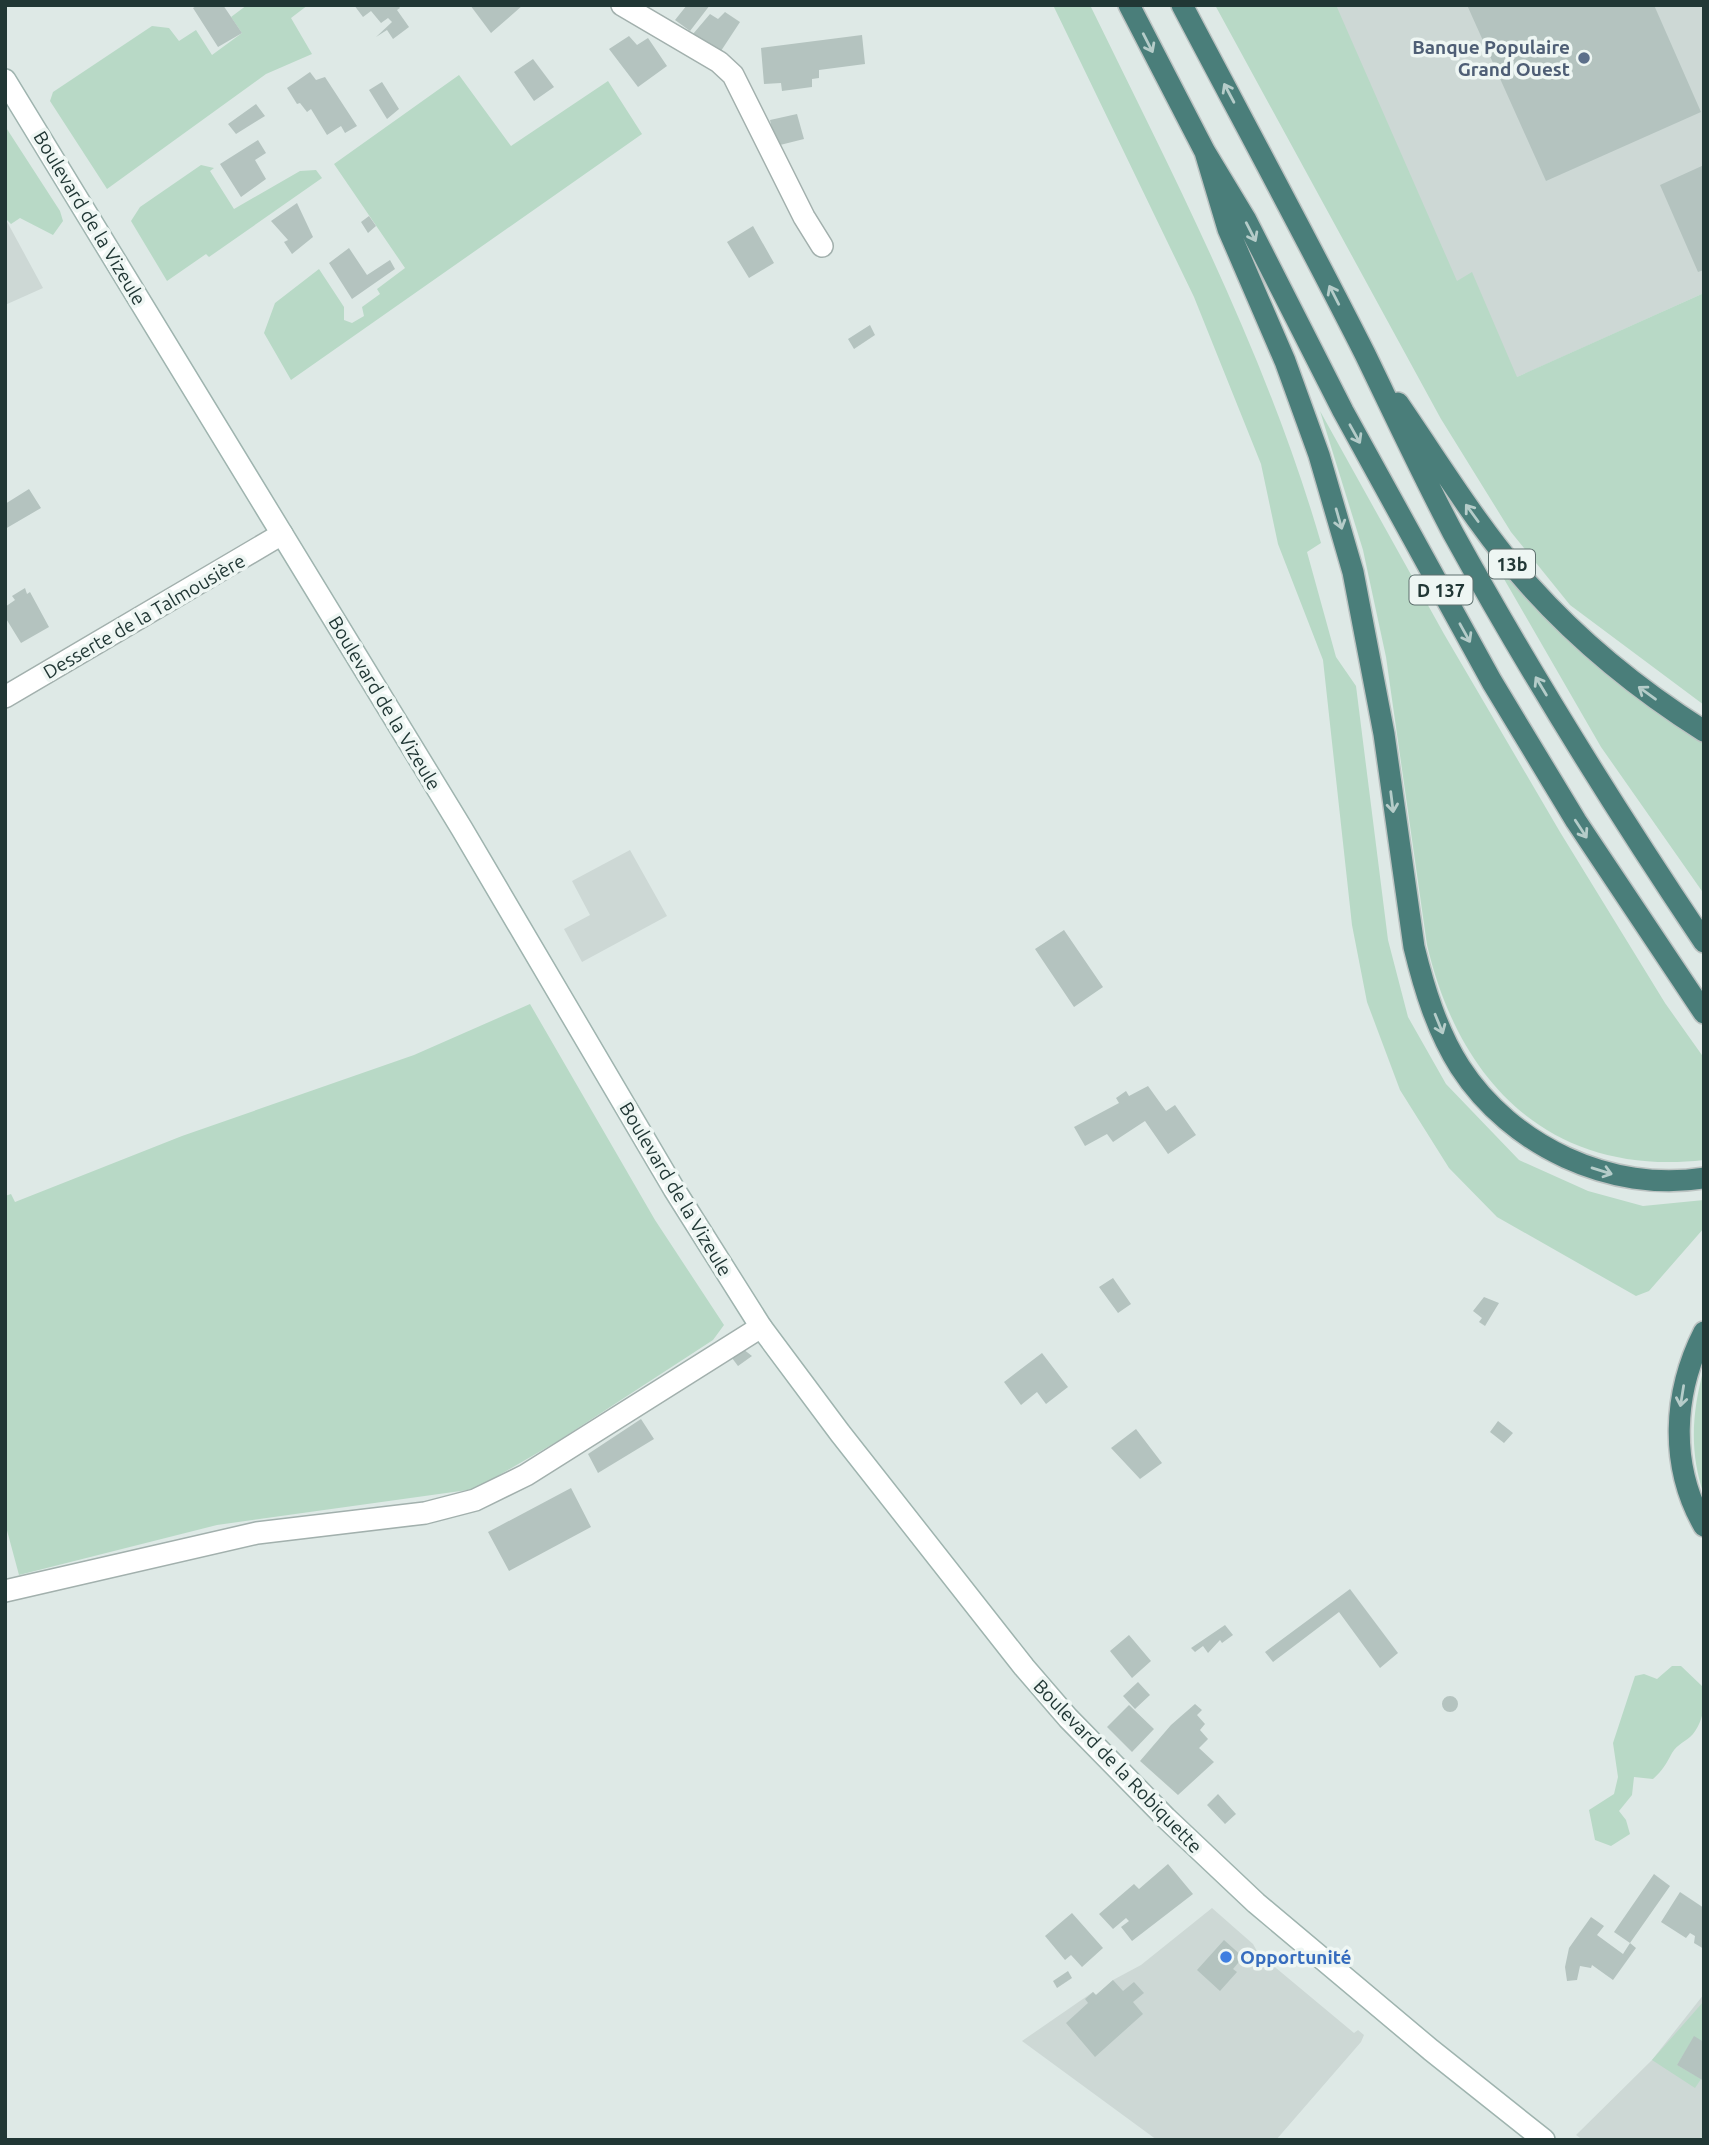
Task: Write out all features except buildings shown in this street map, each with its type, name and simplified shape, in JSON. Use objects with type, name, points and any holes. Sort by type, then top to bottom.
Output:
[{"type":"highway","name":"D 137","points":[[1129,5],[1205,152],[1245,220],[1343,411],[1492,682],[1576,821],[1704,1013]]},
{"type":"highway","name":"D 137","points":[[1182,5],[1455,535],[1535,676],[1632,834],[1704,942]]},
{"type":"highway","points":[[1205,152],[1228,229],[1285,362],[1315,444],[1347,549],[1376,684],[1414,947],[1424,985],[1443,1035],[1461,1068],[1477,1089],[1507,1119],[1548,1148],[1581,1164],[1642,1181],[1704,1178]]},
{"type":"highway","name":"13b","points":[[1365,356],[1473,514],[1528,584],[1601,656],[1642,690],[1704,731]]},
{"type":"highway","points":[[1632,834],[1704,925]]},
{"type":"highway","points":[[1704,1332],[1687,1371],[1679,1428],[1682,1466],[1696,1512],[1704,1526]]},
{"type":"main road","points":[[622,5],[719,62],[733,75],[804,217],[822,247]]},
{"type":"main road","name":"Boulevard de la Vizeule","points":[[5,80],[462,829],[674,1189],[761,1327]]},
{"type":"main road","name":"Desserte de la Talmousière","points":[[5,697],[282,534]]},
{"type":"main road","points":[[5,1591],[257,1533],[425,1513],[475,1500],[526,1475],[761,1327]]},
{"type":"main road","name":"Boulevard de la Robiquette","points":[[761,1327],[976,1608],[1077,1727],[1245,1894],[1378,2007],[1544,2140]]},
{"type":"shaded area","points":[[1283,5],[1704,5],[1704,293],[1486,391]]},
{"type":"shaded area","points":[[5,218],[43,288],[5,305]]},
{"type":"shaded area","points":[[630,850],[667,916],[582,962],[564,929],[590,915],[572,881]]},
{"type":"shaded area","points":[[1212,1908],[1253,1944],[1258,1953],[1354,2033],[1358,2030],[1364,2035],[1361,2042],[1276,2140],[1157,2140],[1022,2041],[1093,1992],[1096,1995],[1113,1980],[1141,1965]]},
{"type":"shaded area","points":[[1704,1994],[1704,2140],[1583,2140],[1576,2135],[1652,2060]]},
{"type":"green space","points":[[247,5],[308,5],[291,18],[312,54],[266,74],[107,189],[50,101],[53,92],[152,26],[169,28],[179,41],[196,30],[212,55],[242,33],[231,17]]},
{"type":"green space","points":[[1053,5],[1090,5],[1186,202],[1247,336],[1299,473],[1321,543],[1307,552],[1336,657],[1356,686],[1388,940],[1408,1017],[1446,1084],[1519,1160],[1588,1191],[1643,1206],[1704,1200],[1704,1228],[1649,1291],[1636,1296],[1497,1217],[1449,1168],[1400,1090],[1367,1002],[1352,925],[1323,660],[1278,544],[1261,464],[1194,297]]},
{"type":"green space","points":[[1215,5],[1336,5],[1457,281],[1472,272],[1517,377],[1704,293],[1704,705],[1570,605],[1511,532],[1441,419]]},
{"type":"green space","points":[[459,75],[511,146],[608,81],[642,134],[291,380],[264,333],[275,303],[319,269],[344,307],[344,320],[352,323],[364,316],[362,307],[380,294],[377,289],[405,268],[334,164]]},
{"type":"green space","points":[[5,126],[60,211],[63,221],[53,235],[20,218],[11,224],[5,218]]},
{"type":"green space","points":[[201,165],[214,168],[210,171],[234,209],[300,171],[316,170],[322,178],[209,257],[206,254],[167,281],[131,221],[140,207]]},
{"type":"green space","points":[[1320,411],[1444,634],[1560,832],[1665,1003],[1704,1058],[1704,1160],[1650,1161],[1601,1153],[1558,1136],[1521,1111],[1489,1079],[1463,1040],[1442,995],[1427,945],[1386,657],[1363,550]]},
{"type":"green space","points":[[1485,546],[1592,659],[1642,702],[1704,742],[1704,894],[1601,747]]},
{"type":"green space","points":[[530,1004],[655,1220],[724,1325],[713,1340],[558,1441],[475,1489],[217,1525],[19,1575],[5,1523],[5,1196],[11,1194],[15,1202],[182,1136],[414,1055]]},
{"type":"green space","points":[[1704,1368],[1704,1495],[1696,1463],[1694,1432]]},
{"type":"green space","points":[[1672,1666],[1681,1666],[1702,1686],[1704,1705],[1699,1724],[1693,1734],[1674,1750],[1653,1779],[1634,1777],[1632,1795],[1619,1811],[1626,1820],[1630,1834],[1611,1846],[1595,1840],[1589,1810],[1614,1794],[1618,1777],[1613,1743],[1635,1676],[1644,1674],[1657,1679]]},
{"type":"green space","points":[[1704,2001],[1704,2042],[1694,2037],[1677,2065],[1701,2079],[1695,2088],[1652,2060]]},
{"type":"place","name":"Banque Populaire Grand Ouest","points":[[1584,58]]},
{"type":"place","name":"Opportunité","points":[[1226,1957]]}]
